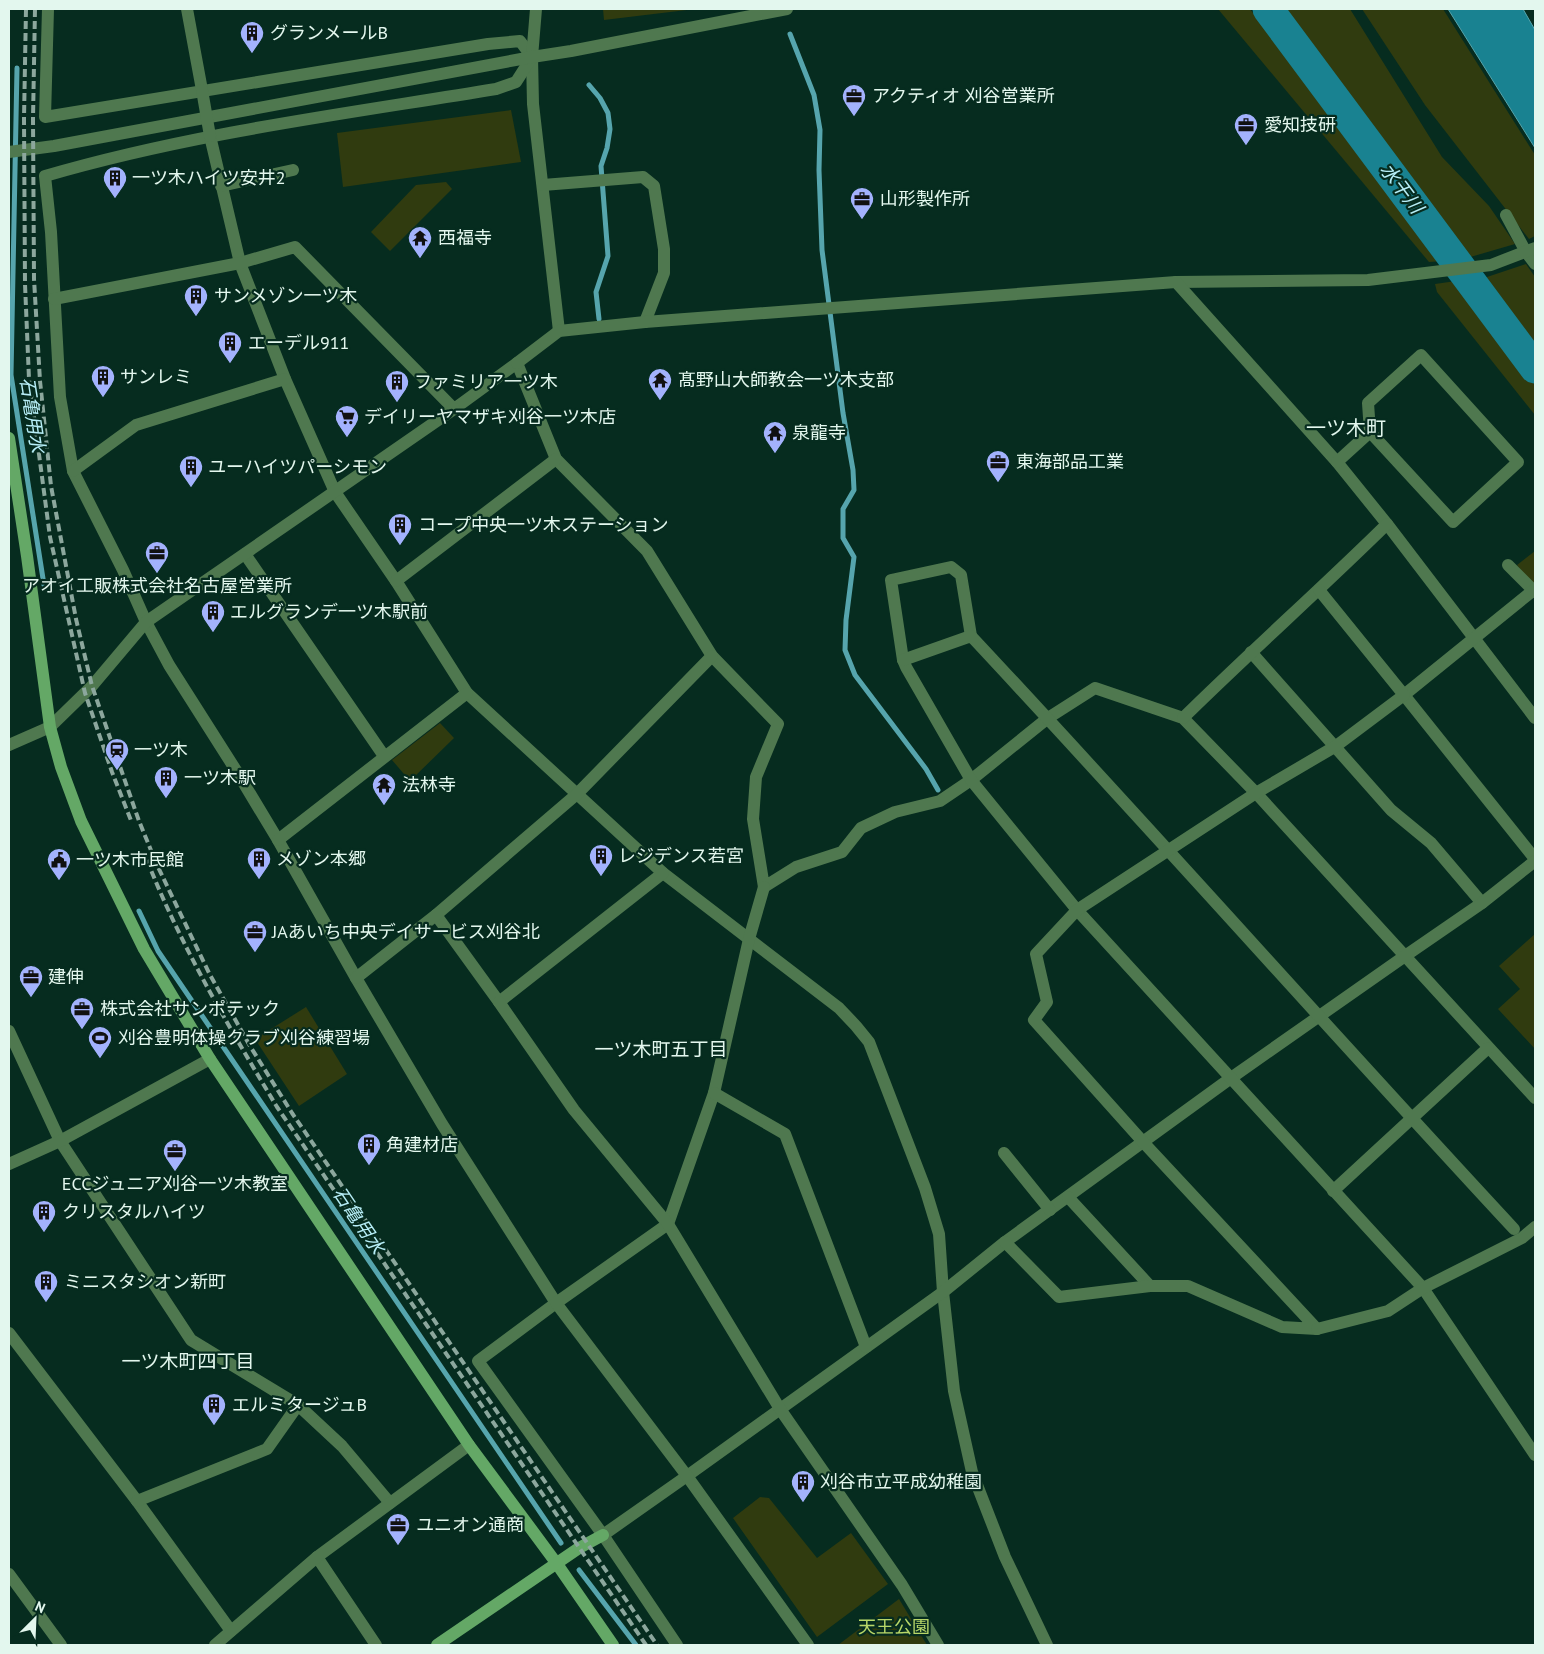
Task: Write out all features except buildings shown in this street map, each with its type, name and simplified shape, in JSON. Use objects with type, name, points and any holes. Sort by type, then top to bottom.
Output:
[{"type":"street","points":[[48,9],[45,117],[488,44],[520,41],[532,57]]},
{"type":"street","points":[[187,9],[210,136],[240,263],[286,379],[335,492],[396,581],[467,693],[663,872],[839,1008],[870,1042],[926,1188],[939,1234],[943,1292],[954,1391],[972,1472],[1005,1557],[1048,1645]]},
{"type":"street","points":[[536,9],[532,57],[533,104],[559,331]]},
{"type":"street","points":[[9,152],[54,146],[571,51],[787,9]]},
{"type":"street","points":[[532,57],[516,82],[496,89],[210,136],[133,152],[44,176],[51,232],[60,397],[73,471],[123,570],[146,622],[169,665],[278,840],[442,1124],[556,1303],[687,1476],[808,1645]]},
{"type":"street","points":[[221,186],[293,170]]},
{"type":"street","points":[[543,185],[643,177],[654,186],[664,249],[664,273],[645,322]]},
{"type":"street","points":[[1506,215],[1530,250],[1535,264]]},
{"type":"street","points":[[54,299],[240,263],[296,247],[454,409]]},
{"type":"street","points":[[9,745],[50,727],[92,686],[146,622],[454,409],[559,331],[645,322],[1176,282],[1368,280],[1491,265],[1530,250]]},
{"type":"street","points":[[1176,282],[1337,462],[1387,524],[1535,718]]},
{"type":"street","points":[[1421,355],[1518,462],[1453,522],[1370,432],[1368,404],[1421,355]]},
{"type":"street","points":[[517,363],[556,459],[647,551],[712,656],[778,724],[756,777],[753,819],[764,887],[749,939],[714,1094],[668,1224],[478,1361],[602,1535],[677,1645]]},
{"type":"street","points":[[73,471],[136,425],[286,379]]},
{"type":"street","points":[[1337,462],[1370,432]]},
{"type":"street","points":[[9,438],[50,727],[60,767],[81,820],[144,949],[210,1060],[469,1445],[558,1564],[613,1645]]},
{"type":"street","points":[[396,581],[556,459]]},
{"type":"street","points":[[1182,718],[1387,524]]},
{"type":"street","points":[[245,554],[384,756]]},
{"type":"street","points":[[1316,1329],[1034,1020],[1047,1002],[1036,954],[1077,910],[1256,793],[1336,746],[1404,695],[1535,590],[1508,565]]},
{"type":"street","points":[[1514,1229],[1411,1119],[1048,718],[971,636],[960,575],[951,568],[891,580],[903,660],[971,780],[1077,910],[1423,1288],[1535,1455]]},
{"type":"street","points":[[437,1645],[687,1476],[943,1292],[1005,1242],[1231,1078],[1482,903],[1535,860],[1319,590]]},
{"type":"street","points":[[903,660],[971,636]]},
{"type":"street","points":[[1251,652],[1391,810],[1431,843],[1482,903]]},
{"type":"street","points":[[356,978],[436,915],[577,794],[712,656]]},
{"type":"street","points":[[764,887],[796,867],[842,852],[862,828],[895,812],[940,801],[971,780],[1048,718],[1095,688],[1182,718],[1256,793],[1535,1098]]},
{"type":"street","points":[[278,840],[467,693]]},
{"type":"street","points":[[499,1002],[663,872]]},
{"type":"street","points":[[436,915],[574,1110],[668,1224],[780,1409],[902,1585],[938,1645]]},
{"type":"street","points":[[9,1031],[60,1141],[191,1340],[298,1405],[342,1446],[390,1503]]},
{"type":"street","points":[[1333,1191],[1488,1048]]},
{"type":"street","points":[[9,1164],[60,1141],[210,1060]]},
{"type":"street","points":[[714,1094],[785,1134],[866,1347]]},
{"type":"street","points":[[1004,1153],[1050,1210]]},
{"type":"street","points":[[1068,1197],[1150,1286]]},
{"type":"street","points":[[1005,1242],[1058,1297],[1150,1286],[1188,1286],[1282,1327],[1316,1329],[1388,1311],[1423,1288],[1522,1238],[1535,1227]]},
{"type":"street","points":[[9,1334],[232,1631]]},
{"type":"street","points":[[137,1502],[267,1449],[298,1405]]},
{"type":"street","points":[[216,1645],[317,1557],[469,1445]]},
{"type":"street","points":[[317,1557],[376,1645]]},
{"type":"street","points":[[9,1574],[61,1645]]},
{"type":"green space","points":[[603,9],[695,9],[604,20]]},
{"type":"green space","points":[[1218,9],[1250,9],[1443,261],[1429,262]]},
{"type":"green space","points":[[1284,9],[1350,9],[1442,157],[1489,206],[1515,244],[1467,258]]},
{"type":"green space","points":[[1362,9],[1443,9],[1535,155],[1535,236],[1529,239],[1425,105]]},
{"type":"green space","points":[[511,110],[521,162],[343,187],[337,133]]},
{"type":"green space","points":[[446,182],[452,189],[390,251],[371,232],[416,185]]},
{"type":"green space","points":[[1526,264],[1535,277],[1535,346],[1484,278]]},
{"type":"green space","points":[[1456,281],[1535,385],[1535,415],[1437,292],[1435,284]]},
{"type":"green space","points":[[1535,551],[1535,582],[1532,585],[1517,565]]},
{"type":"green space","points":[[440,723],[454,738],[410,781],[392,760]]},
{"type":"green space","points":[[1535,934],[1535,1049],[1498,1009],[1520,989],[1499,966]]},
{"type":"green space","points":[[306,1007],[347,1074],[299,1106],[255,1039]]},
{"type":"green space","points":[[760,1497],[769,1498],[817,1558],[851,1533],[888,1584],[817,1637],[733,1518]]},
{"type":"green space","name":"天王公園","points":[[899,1599],[927,1645],[838,1645]]},
{"type":"water","points":[[1448,9],[1523,9],[1535,30],[1535,148]]},
{"type":"waterway","name":"水干川","points":[[1268,9],[1535,368]]},
{"type":"waterway","points":[[790,34],[814,95],[820,130],[819,170],[822,250],[843,413],[853,470],[854,490],[843,509],[843,538],[854,557],[846,620],[845,650],[855,675],[926,769],[938,790]]},
{"type":"waterway","name":"石亀用水","points":[[17,68],[11,375],[44,585]]},
{"type":"waterway","points":[[589,85],[600,98],[608,113],[610,129],[607,148],[601,166],[608,256],[596,292],[599,319]]},
{"type":"waterway","name":"石亀用水","points":[[139,911],[158,951],[561,1543]]},
{"type":"waterway","name":"石亀用水","points":[[579,1570],[636,1645]]},
{"type":"railway","points":[[26,9],[24,119],[25,284],[29,379],[50,537],[85,693],[132,823]]},
{"type":"railway","points":[[35,9],[33,119],[34,279],[40,381],[51,486],[76,619],[92,686],[139,821],[157,865],[209,973],[250,1046],[292,1113],[657,1645]]},
{"type":"railway","points":[[147,860],[190,955],[277,1107],[646,1645]]},
{"type":"place","name":"グランメールB","points":[[252,54]]},
{"type":"place","name":"アクティオ 刈谷営業所","points":[[854,117]]},
{"type":"place","name":"愛知技研","points":[[1246,146]]},
{"type":"place","name":"一ツ木ハイツ安井2","points":[[115,199]]},
{"type":"place","name":"山形製作所","points":[[862,220]]},
{"type":"place","name":"西福寺","points":[[420,259]]},
{"type":"place","name":"サンメゾン一ツ木","points":[[196,317]]},
{"type":"place","name":"エーデル911","points":[[230,364]]},
{"type":"place","name":"サンレミ","points":[[103,398]]},
{"type":"place","name":"髙野山大師教会一ツ木支部","points":[[660,401]]},
{"type":"place","name":"ファミリア一ツ木","points":[[397,403]]},
{"type":"place","name":"デイリーヤマザキ刈谷一ツ木店","points":[[347,438]]},
{"type":"place","name":"泉龍寺","points":[[775,454]]},
{"type":"place","name":"東海部品工業","points":[[998,483]]},
{"type":"place","name":"ユーハイツパーシモン","points":[[191,488]]},
{"type":"place","name":"コープ中央一ツ木ステーション","points":[[400,546]]},
{"type":"place","name":"アオイ工販株式会社名古屋営業所","points":[[157,574]]},
{"type":"place","name":"エルグランデ一ツ木駅前","points":[[213,633]]},
{"type":"place","name":"一ツ木","points":[[117,771]]},
{"type":"place","name":"一ツ木駅","points":[[166,799]]},
{"type":"place","name":"法林寺","points":[[384,806]]},
{"type":"place","name":"レジデンス若宮","points":[[601,877]]},
{"type":"place","name":"メゾン本郷","points":[[259,880]]},
{"type":"place","name":"一ツ木市民館","points":[[59,881]]},
{"type":"place","name":"JAあいち中央デイサービス刈谷北","points":[[255,953]]},
{"type":"place","name":"建伸","points":[[31,998]]},
{"type":"place","name":"株式会社サンポテック","points":[[82,1030]]},
{"type":"place","name":"刈谷豊明体操クラブ刈谷練習場","points":[[100,1059]]},
{"type":"place","name":"角建材店","points":[[369,1166]]},
{"type":"place","name":"ECCジュニア刈谷一ツ木教室","points":[[175,1172]]},
{"type":"place","name":"クリスタルハイツ","points":[[44,1233]]},
{"type":"place","name":"ミニスタシオン新町","points":[[46,1303]]},
{"type":"place","name":"エルミタージュB","points":[[214,1426]]},
{"type":"place","name":"刈谷市立平成幼稚園","points":[[803,1503]]},
{"type":"place","name":"ユニオン通商","points":[[398,1546]]},
{"type":"district","name":"一ツ木町","points":[[1346,428]]},
{"type":"district","name":"一ツ木町五丁目","points":[[661,1049]]},
{"type":"district","name":"一ツ木町四丁目","points":[[188,1361]]}]
